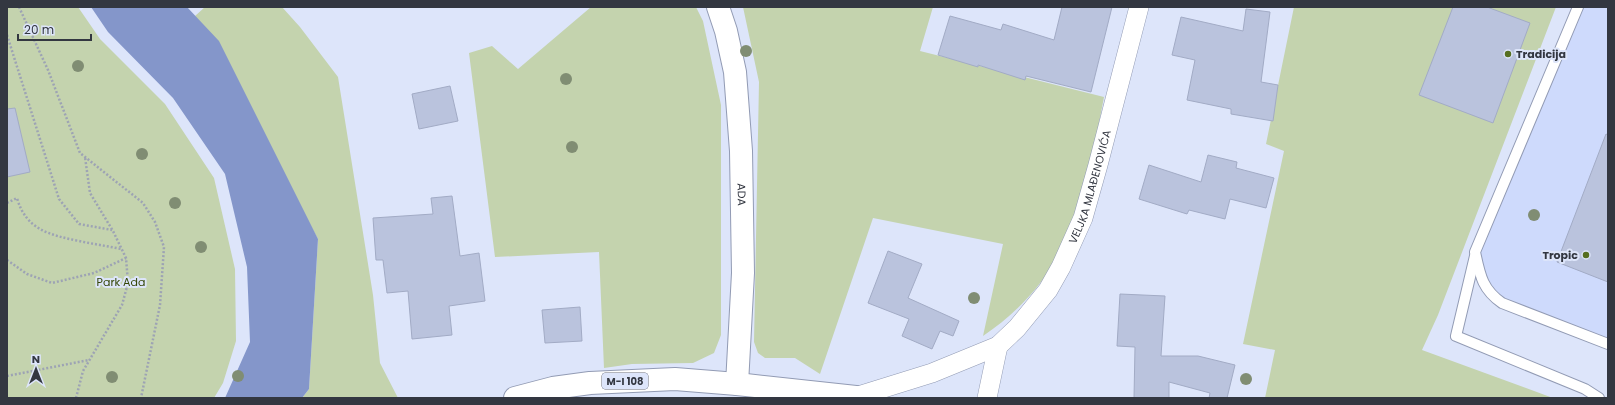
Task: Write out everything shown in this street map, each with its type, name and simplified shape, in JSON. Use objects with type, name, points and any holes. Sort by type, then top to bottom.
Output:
[{"type":"street","name":"ADA","points":[[718,7],[726,31],[735,72],[741,151],[743,273],[737,384]]},
{"type":"street","name":"VELJKA MLAĐENOVIĆA","points":[[862,397],[932,373],[998,346],[1017,328],[1048,290],[1061,267],[1083,218],[1139,7]]},
{"type":"street","points":[[987,398],[998,346]]},
{"type":"street","name":"M-I 108","points":[[515,398],[553,388],[590,383],[675,379],[862,397]]},
{"type":"lane","points":[[1578,7],[1476,252],[1456,336],[1585,389],[1599,398]]},
{"type":"lane","points":[[1476,252],[1481,278],[1492,296],[1502,303],[1608,344]]},
{"type":"path","points":[[19,7],[48,70],[80,153],[143,203],[155,222],[164,247],[160,304],[141,398]]},
{"type":"path","points":[[7,35],[59,199],[79,224],[113,231]]},
{"type":"path","points":[[76,398],[83,371],[122,304],[128,283],[126,258],[113,231],[90,193],[86,157]]},
{"type":"path","points":[[7,203],[17,198],[20,209],[32,224],[50,235],[121,249]]},
{"type":"path","points":[[7,260],[27,274],[52,283],[94,273],[126,258]]},
{"type":"path","points":[[7,376],[89,360]]},
{"type":"shaded area","points":[[91,7],[187,7],[219,41],[318,239],[309,389],[302,398],[225,398],[250,342],[247,267],[225,174],[173,98],[108,32]]},
{"type":"shaded area","points":[[1578,7],[1608,7],[1608,344],[1513,307],[1481,278],[1475,252]]},
{"type":"green space","name":"Park Ada","points":[[7,7],[78,7],[100,39],[165,104],[214,178],[235,269],[236,341],[223,383],[214,398],[7,398]]},
{"type":"green space","points":[[205,7],[282,7],[300,27],[338,77],[373,295],[380,363],[398,398],[302,398],[309,389],[318,239],[195,16]]},
{"type":"green space","points":[[591,7],[696,7],[703,21],[721,105],[721,335],[714,353],[693,363],[632,364],[604,368],[599,252],[495,257],[469,53],[492,46],[518,69]]},
{"type":"green space","points":[[743,7],[933,7],[920,51],[1104,97],[1094,151],[1071,233],[1063,249],[1044,277],[1011,315],[983,336],[1003,244],[873,218],[820,374],[795,358],[765,358],[758,353],[754,342],[759,82]]},
{"type":"green space","points":[[1294,7],[1556,7],[1438,315],[1422,350],[1553,398],[1265,398],[1275,350],[1243,344],[1284,151],[1266,144]]},
{"type":"building","points":[[1062,7],[1112,7],[1091,92],[1026,76],[1025,80],[978,65],[978,67],[938,55],[950,16],[1001,30],[1003,24],[1054,40]]},
{"type":"building","points":[[1453,7],[1487,7],[1530,23],[1493,123],[1419,95]]},
{"type":"building","points":[[1246,9],[1270,12],[1261,82],[1278,85],[1273,121],[1231,114],[1231,109],[1187,100],[1195,60],[1172,55],[1181,17],[1243,31]]},
{"type":"building","points":[[450,86],[458,121],[419,129],[412,94]]},
{"type":"building","points":[[15,108],[30,172],[7,177],[7,109]]},
{"type":"building","points":[[1606,134],[1608,135],[1608,282],[1557,262]]},
{"type":"building","points":[[1208,155],[1237,162],[1236,168],[1274,178],[1266,208],[1230,199],[1225,219],[1189,210],[1187,214],[1139,199],[1149,165],[1201,182]]},
{"type":"building","points":[[452,196],[460,256],[479,253],[485,301],[449,306],[452,335],[412,339],[408,291],[387,293],[383,260],[376,260],[373,218],[433,214],[431,198]]},
{"type":"building","points":[[888,251],[922,264],[908,298],[959,321],[953,336],[940,331],[932,349],[902,336],[909,319],[868,303]]},
{"type":"building","points":[[1120,294],[1165,296],[1161,356],[1198,356],[1235,365],[1227,398],[1209,398],[1210,393],[1169,382],[1169,398],[1134,398],[1135,347],[1117,346]]},
{"type":"building","points":[[580,307],[582,341],[545,343],[542,310]]},
{"type":"place","name":"Tradicija","points":[[1508,54]]},
{"type":"place","name":"Tropic","points":[[1586,255]]}]
